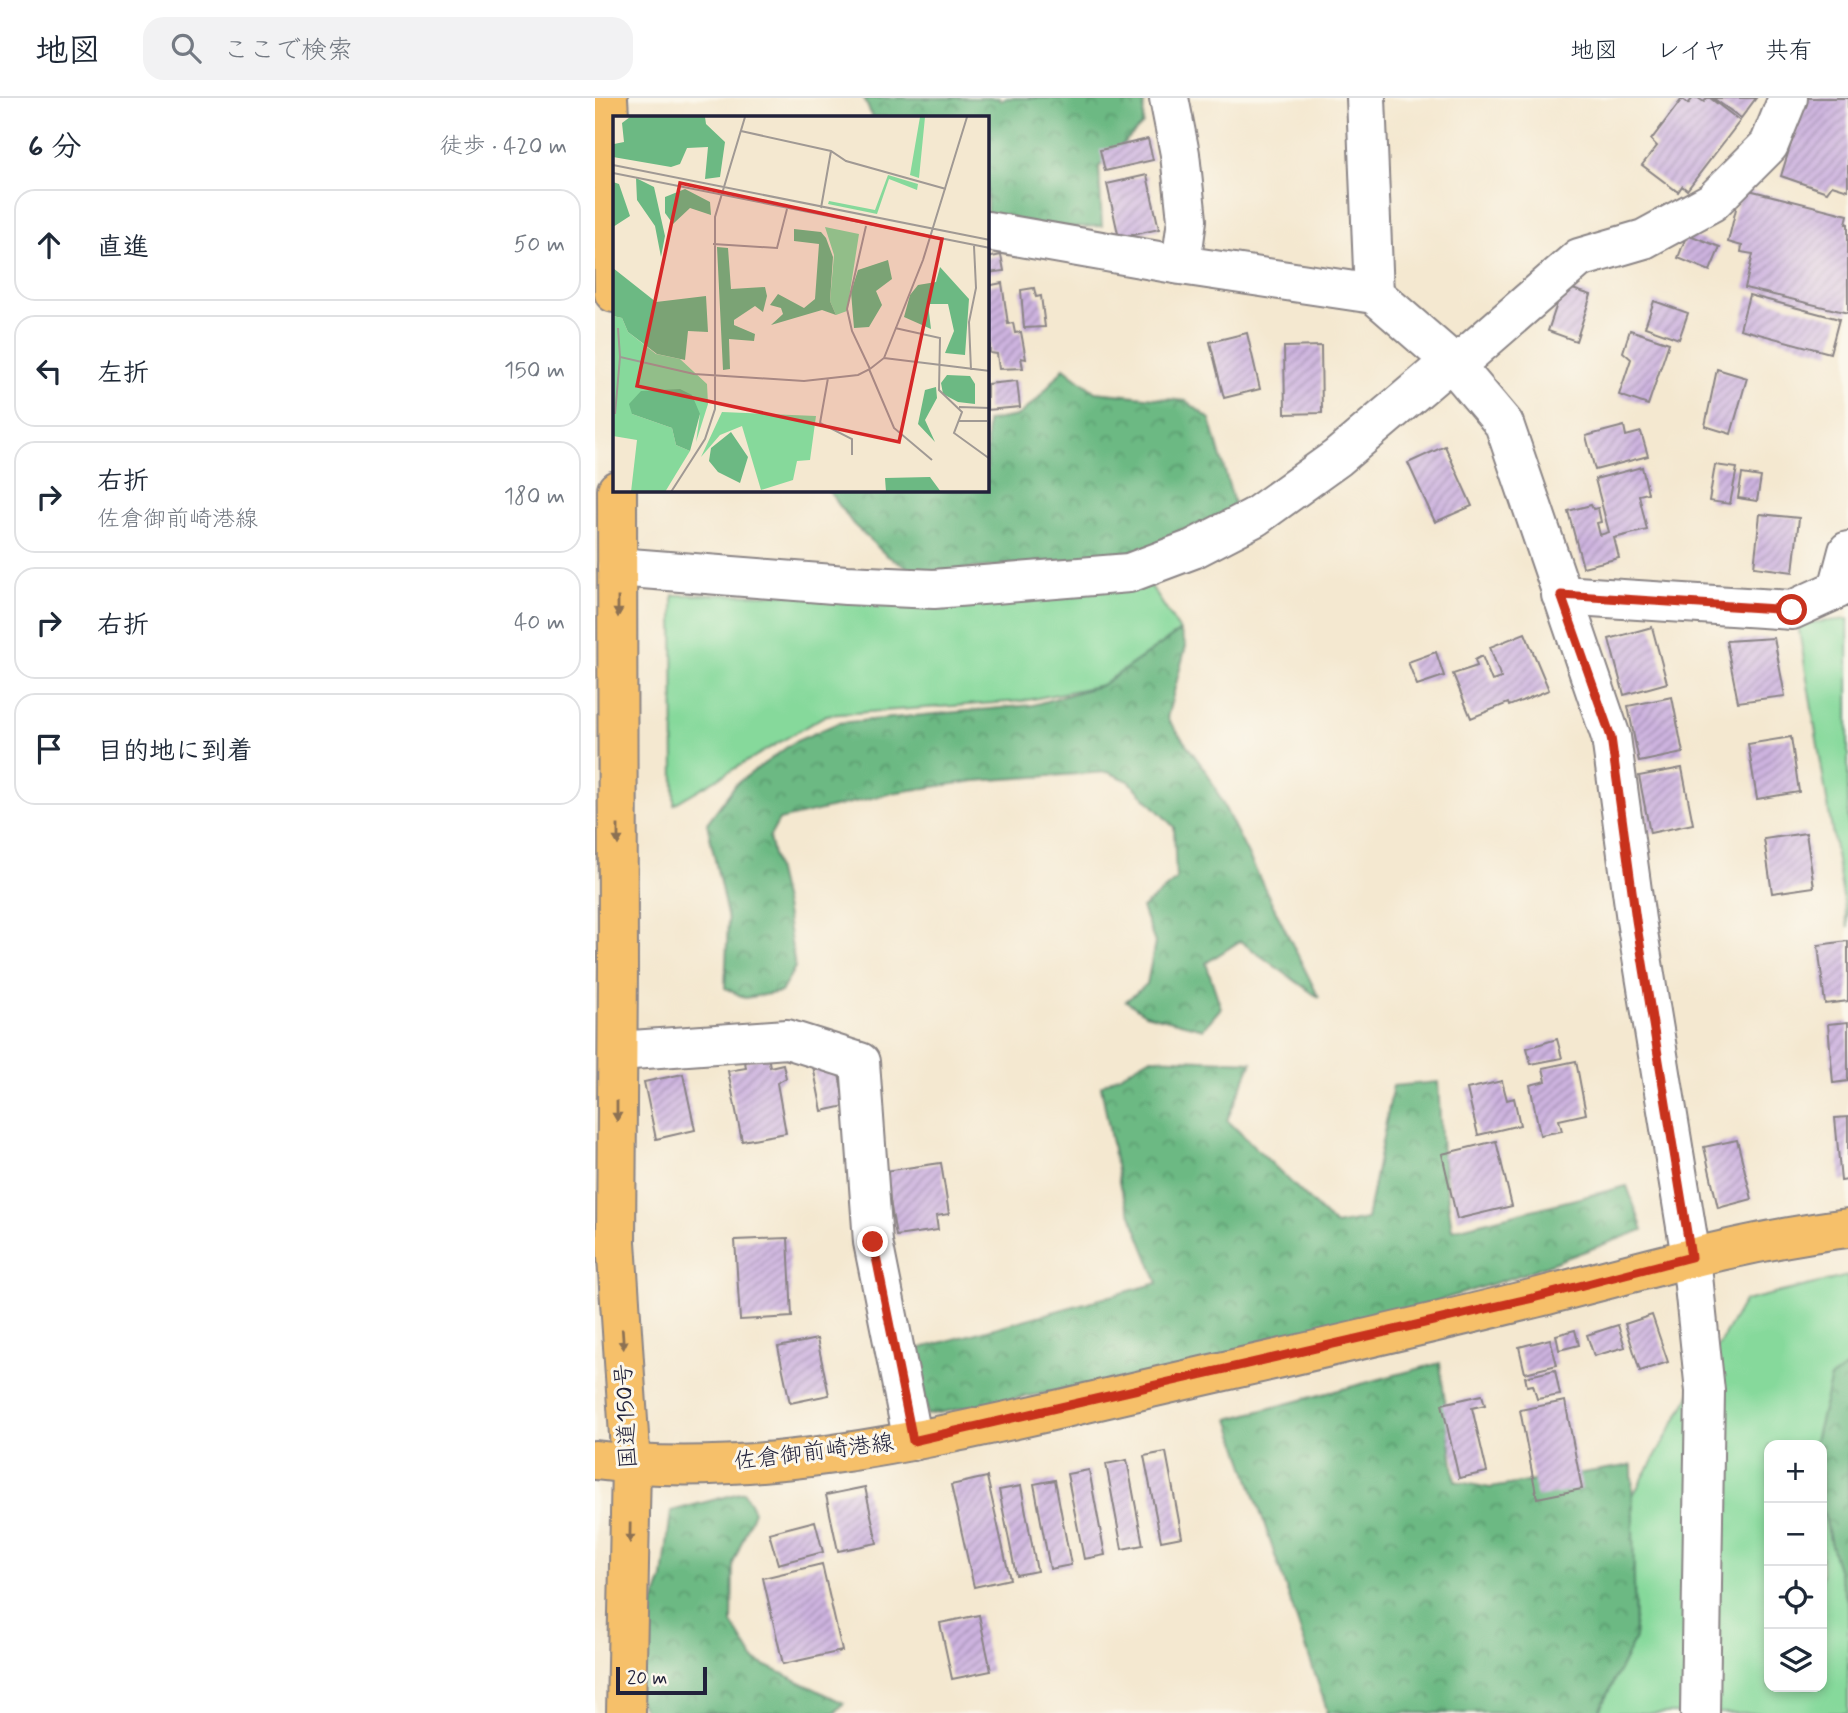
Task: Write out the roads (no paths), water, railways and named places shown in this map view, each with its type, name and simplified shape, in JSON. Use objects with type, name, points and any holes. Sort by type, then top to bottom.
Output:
[{"type":"main road","points":[[607,98],[607,166],[613,275]]},
{"type":"main road","name":"国道150号","points":[[617,492],[618,1051],[613,1462],[626,1713]]},
{"type":"main road","name":"佐倉御前崎港線","points":[[613,1462],[751,1464],[913,1441],[1533,1298],[1691,1257],[1807,1233],[1848,1228]]},
{"type":"street","points":[[1169,98],[1187,220],[1181,265]]},
{"type":"street","points":[[1366,98],[1374,294]]},
{"type":"street","points":[[617,566],[846,585],[934,589],[1129,573],[1193,549],[1255,517],[1337,458],[1579,258],[1644,239],[1712,202],[1769,145],[1789,98]]},
{"type":"street","points":[[989,231],[1181,265],[1374,294],[1453,363],[1504,424],[1611,737],[1636,920],[1691,1257],[1705,1391],[1700,1713]]},
{"type":"street","points":[[1561,595],[1792,610],[1838,589],[1848,551]]},
{"type":"street","points":[[618,1051],[787,1039],[860,1062],[873,1242],[913,1441]]}]
